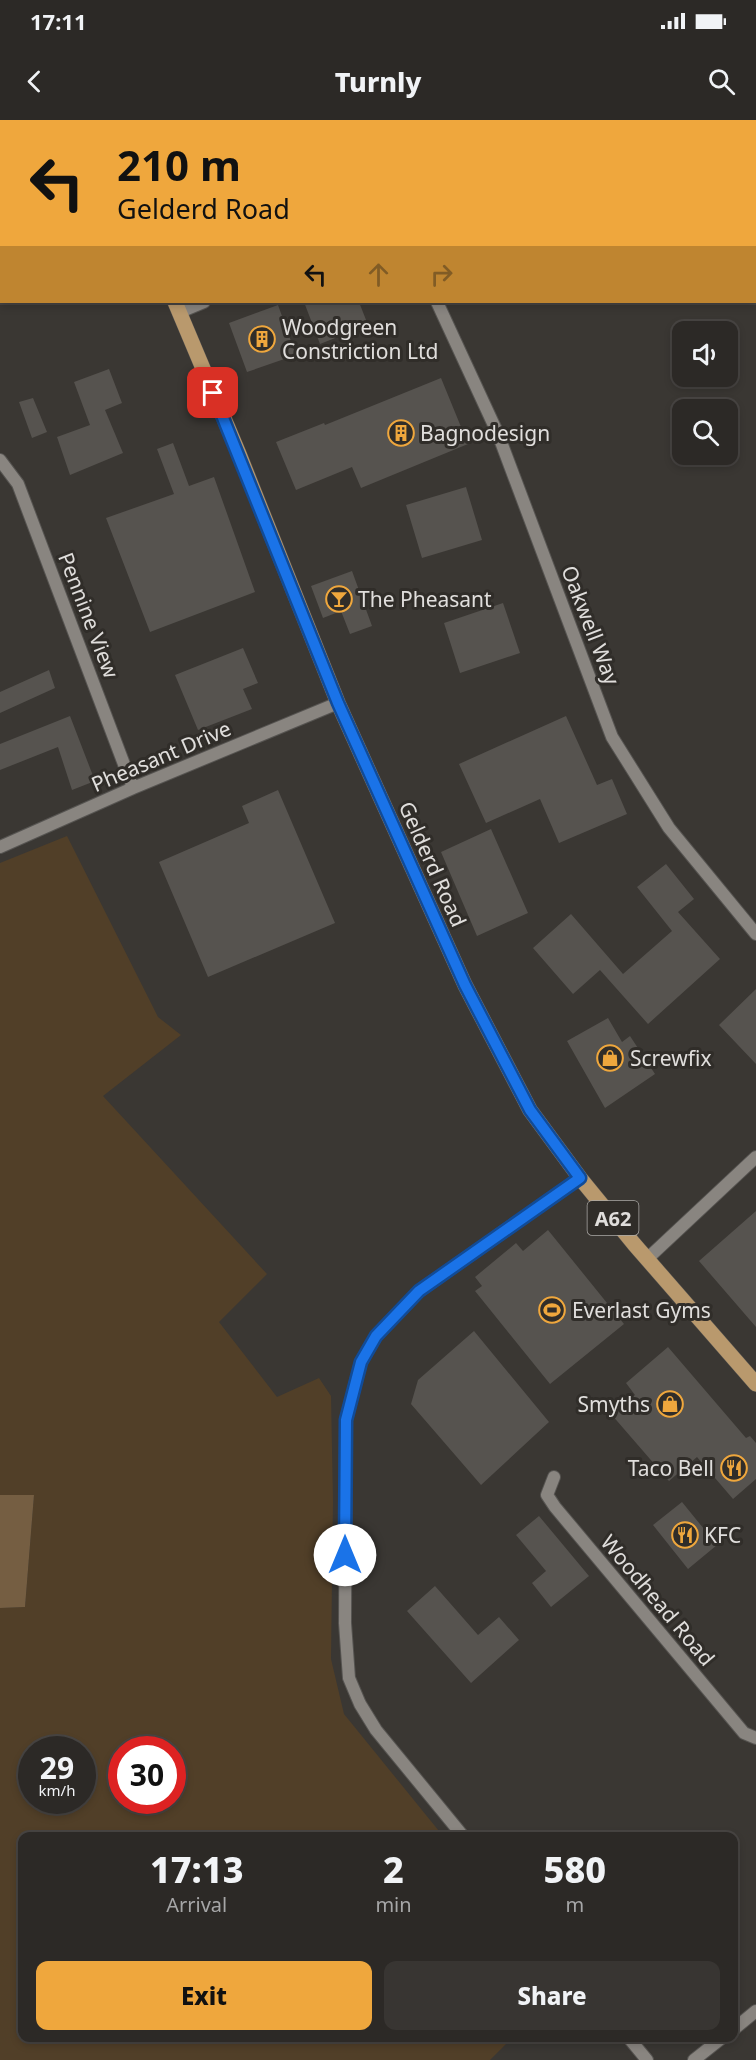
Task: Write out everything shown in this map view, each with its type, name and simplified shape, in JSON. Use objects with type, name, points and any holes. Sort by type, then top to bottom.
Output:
[{"type":"main road","name":"Gelderd Road","points":[[177,307],[338,703],[465,985],[530,1110],[580,1178],[646,1259],[756,1383]]},
{"type":"street","points":[[177,307],[199,303]]},
{"type":"street","name":"Oakwell Way","points":[[437,303],[498,434],[612,737],[669,828],[756,934]]},
{"type":"street","name":"Pennine View","points":[[0,460],[18,484],[134,788]]},
{"type":"street","name":"Pheasant Drive","points":[[0,847],[338,703]]},
{"type":"street","points":[[646,1259],[756,1157]]},
{"type":"street","points":[[460,1832],[376,1730],[360,1704],[349,1678],[345,1623],[346,1420],[361,1362],[376,1336],[419,1291],[580,1178]]},
{"type":"street","name":"Woodhead Road","points":[[554,1477],[547,1495],[555,1507],[744,1733],[756,1738]]},
{"type":"street","points":[[738,2026],[756,2011]]},
{"type":"street","points":[[632,2042],[647,2060]]},
{"type":"street","points":[[694,2060],[717,2042]]},
{"type":"shaded area","points":[[67,836],[158,1017],[181,1035],[103,1096],[267,1274],[219,1322],[277,1397],[319,1378],[331,1396],[333,1501],[331,1659],[344,1714],[440,1832],[18,1832],[18,2042],[508,2042],[490,2060],[0,2060],[0,1608],[25,1607],[34,1495],[0,1495],[0,863]]},
{"type":"shaded area","points":[[0,1495],[34,1495],[25,1607],[0,1608]]},
{"type":"building","points":[[304,303],[359,303],[368,325],[320,344]]},
{"type":"building","name":"Woodgreen Constriction Ltd","points":[[278,305],[296,355],[247,372],[229,323]]},
{"type":"building","points":[[109,369],[122,403],[105,410],[123,453],[70,475],[57,437],[90,425],[74,382]]},
{"type":"building","name":"Bagnodesign","points":[[441,378],[468,444],[361,488],[352,467],[296,490],[276,442],[324,423],[325,425]]},
{"type":"building","points":[[33,398],[47,432],[32,438],[19,402]]},
{"type":"building","points":[[173,443],[189,486],[214,477],[255,592],[150,632],[106,518],[174,494],[157,449]]},
{"type":"building","points":[[466,487],[482,540],[422,558],[406,505]]},
{"type":"building","name":"The Pheasant","points":[[352,571],[372,626],[350,634],[341,611],[323,618],[311,586]]},
{"type":"building","points":[[503,603],[520,653],[460,673],[444,623]]},
{"type":"building","points":[[243,648],[258,683],[243,689],[252,709],[198,730],[175,675]]},
{"type":"building","points":[[49,670],[55,688],[0,713],[0,692]]},
{"type":"building","points":[[70,716],[95,781],[72,790],[58,747],[0,770],[0,744]]},
{"type":"building","points":[[566,716],[597,785],[612,779],[627,814],[559,843],[540,799],[486,823],[459,764]]},
{"type":"building","points":[[278,790],[335,923],[208,977],[159,862],[249,823],[242,806]]},
{"type":"building","points":[[491,829],[528,913],[477,936],[441,852]]},
{"type":"building","points":[[666,864],[694,899],[678,912],[720,959],[648,1024],[600,970],[573,994],[533,948],[571,914],[623,974],[672,931],[637,887]]},
{"type":"building","points":[[756,989],[756,1064],[719,1025]]},
{"type":"building","name":"Screwfix","points":[[608,1018],[622,1042],[630,1036],[655,1074],[605,1108],[567,1041]]},
{"type":"building","points":[[756,1211],[756,1327],[699,1261]]},
{"type":"building","name":"Everlast Gyms","points":[[548,1230],[624,1324],[550,1384],[475,1291],[482,1286],[475,1277],[516,1243],[523,1251]]},
{"type":"building","points":[[474,1331],[549,1422],[481,1485],[411,1404],[418,1380]]},
{"type":"building","name":"Smyths","points":[[668,1347],[746,1438],[750,1436],[756,1443],[756,1479],[733,1499],[697,1457],[669,1481],[611,1414],[635,1395],[626,1383]]},
{"type":"building","name":"KFC","points":[[682,1502],[717,1545],[688,1569],[653,1525]]},
{"type":"building","points":[[539,1516],[589,1576],[551,1607],[532,1583],[546,1571],[516,1535]]},
{"type":"building","points":[[435,1586],[478,1635],[499,1617],[519,1640],[471,1683],[407,1611]]},
{"type":"place","name":"Woodgreen Constriction Ltd","points":[[262,339]]},
{"type":"place","name":"Bagnodesign","points":[[401,433]]},
{"type":"place","name":"The Pheasant","points":[[339,599]]},
{"type":"place","name":"Screwfix","points":[[610,1058]]},
{"type":"place","name":"Everlast Gyms","points":[[552,1310]]},
{"type":"place","name":"Smyths","points":[[670,1404]]},
{"type":"place","name":"Taco Bell","points":[[734,1468]]},
{"type":"place","name":"KFC","points":[[685,1535]]},
{"type":"route","points":[[213,393],[338,703],[465,985],[530,1110],[580,1178],[419,1291],[376,1336],[361,1362],[346,1420],[345,1555]]}]
